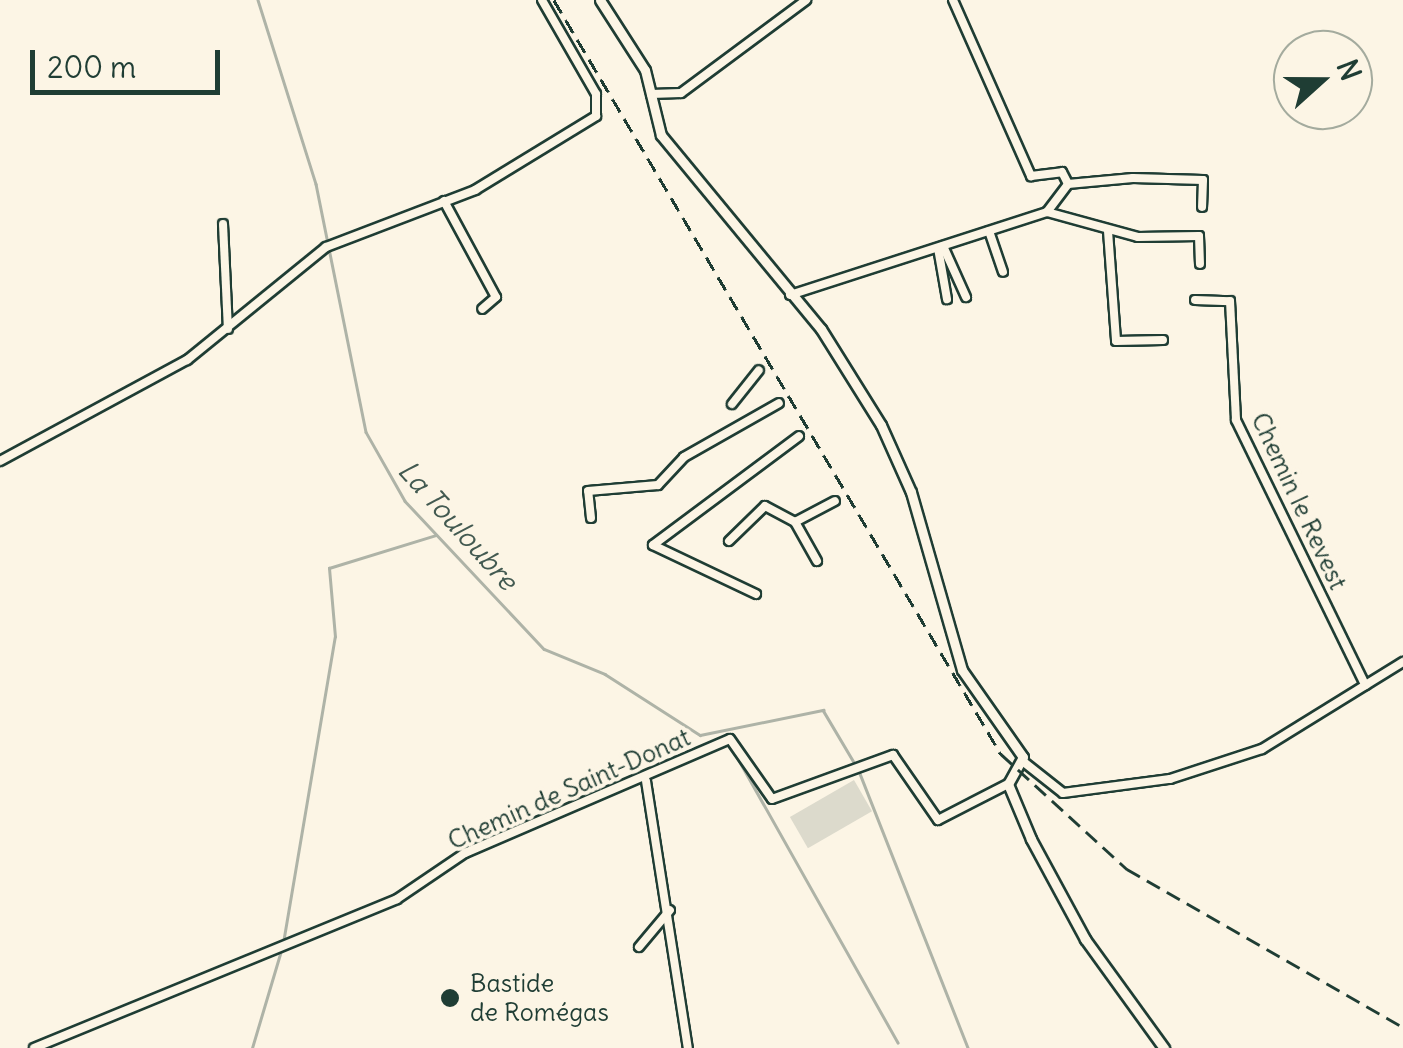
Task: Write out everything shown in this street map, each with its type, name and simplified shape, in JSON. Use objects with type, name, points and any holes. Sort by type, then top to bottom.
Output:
[{"type":"main road","points":[[600,0],[652,94],[661,135],[830,341],[897,456],[962,670],[1024,763],[1008,784],[1065,908],[1164,1048]]},
{"type":"street","points":[[0,461],[228,329],[329,246],[444,201],[596,116],[596,94],[542,0]]},
{"type":"street","points":[[652,94],[681,93],[806,0]]},
{"type":"street","points":[[953,0],[1031,176],[1062,172],[1068,184]]},
{"type":"street","points":[[1068,184],[1203,180],[1202,207]]},
{"type":"street","points":[[790,296],[1047,212],[1068,184]]},
{"type":"street","points":[[444,201],[496,298],[482,309]]},
{"type":"street","points":[[1047,212],[1108,232],[1199,236],[1200,264]]},
{"type":"street","points":[[223,224],[228,329]]},
{"type":"street","points":[[989,231],[1003,272]]},
{"type":"street","points":[[1108,232],[1116,341],[1163,340]]},
{"type":"street","points":[[940,247],[966,298]]},
{"type":"street","points":[[940,247],[946,299]]},
{"type":"street","name":"Chemin le Revest","points":[[1196,300],[1230,300],[1243,438],[1365,686]]},
{"type":"street","points":[[732,404],[760,370]]},
{"type":"street","points":[[591,518],[588,491],[658,485],[684,457],[779,403]]},
{"type":"street","points":[[756,594],[654,546],[799,436]]},
{"type":"street","points":[[794,522],[835,501]]},
{"type":"street","points":[[729,540],[765,506],[794,522],[817,561]]},
{"type":"street","points":[[1024,763],[1063,793],[1170,780],[1253,753],[1403,662]]},
{"type":"street","name":"Chemin de Saint-Donat","points":[[34,1048],[397,899],[465,853],[646,781],[730,739],[772,799],[893,755],[938,820],[1008,784]]},
{"type":"street","points":[[646,781],[670,910],[688,1048]]},
{"type":"street","points":[[639,946],[670,910]]},
{"type":"shaded area","points":[[854,780],[872,811],[808,848],[790,817]]},
{"type":"waterway","name":"La Touloubre","points":[[258,0],[316,184],[366,432],[405,501],[544,649],[605,674],[700,735],[823,710],[855,764]]},
{"type":"waterway","points":[[283,943],[335,637],[329,568],[436,535]]},
{"type":"waterway","points":[[732,748],[898,1043]]},
{"type":"waterway","name":"La Touloubre","points":[[859,771],[968,1048]]},
{"type":"waterway","points":[[252,1048],[281,951]]},
{"type":"railway","points":[[554,0],[1001,754],[1127,869],[1403,1027]]},
{"type":"place","name":"Bastide de Romégas","points":[[450,998]]}]
